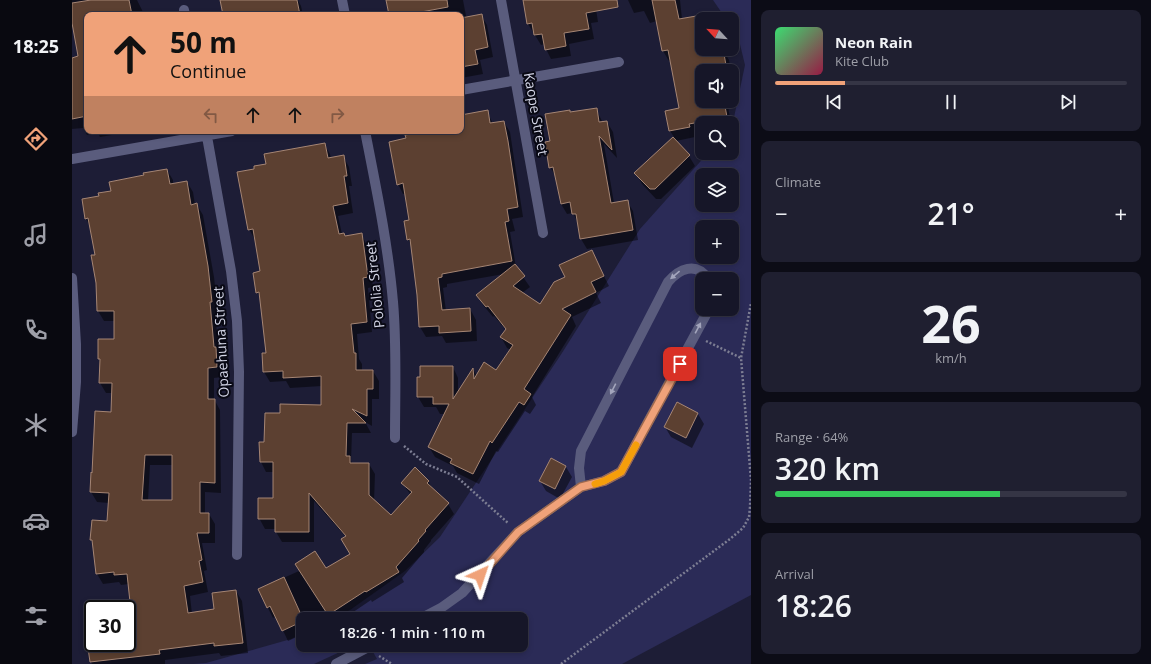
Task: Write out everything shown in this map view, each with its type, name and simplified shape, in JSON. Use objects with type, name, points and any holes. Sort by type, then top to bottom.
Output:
[{"type":"street","points":[[342,0],[344,12]]},
{"type":"street","name":"Kaope Street","points":[[501,0],[543,233]]},
{"type":"street","points":[[464,89],[620,62]]},
{"type":"street","points":[[72,159],[201,134]]},
{"type":"street","name":"Opaehuna Street","points":[[206,134],[231,271],[237,321],[239,372],[237,555]]},
{"type":"street","name":"Pololia Street","points":[[366,134],[384,232],[393,302],[395,353],[395,438]]},
{"type":"street","points":[[581,487],[579,468],[581,451],[668,282],[675,274],[685,269],[695,269],[700,272]]},
{"type":"street","points":[[72,278],[76,344],[76,382],[72,432]]},
{"type":"street","points":[[433,612],[462,593],[518,532],[581,487],[604,481],[621,472],[705,316]]},
{"type":"street","points":[[336,664],[359,652]]},
{"type":"path","points":[[561,664],[730,539],[743,528],[749,517],[751,480],[741,358],[751,303]]},
{"type":"path","points":[[694,336],[741,358]]},
{"type":"path","points":[[395,438],[426,464],[457,477],[518,532]]},
{"type":"path","points":[[378,655],[392,664]]},
{"type":"shaded area","points":[[713,0],[751,0],[751,595],[622,664],[365,664],[377,659],[373,652],[528,652],[528,612],[346,612],[405,571],[440,537],[562,353],[640,229],[702,160],[739,160],[739,116],[734,116],[736,108],[739,108],[739,94],[745,65],[739,40],[739,12],[721,12]]},
{"type":"shaded area","points":[[296,636],[296,652],[340,652],[314,664],[193,664],[206,663]]},
{"type":"building","points":[[91,0],[129,0],[131,12],[84,12],[84,117],[72,119],[72,58],[78,56],[72,23],[72,3]]},
{"type":"building","points":[[220,0],[297,0],[299,12],[268,12],[222,12]]},
{"type":"building","points":[[386,0],[447,0],[448,7],[421,12],[388,12]]},
{"type":"building","points":[[523,0],[617,0],[618,7],[586,13],[589,29],[564,33],[566,46],[545,50],[542,34],[534,35],[532,23],[527,24]]},
{"type":"building","points":[[652,0],[675,0],[679,19],[695,16],[695,56],[724,56],[726,64],[695,64],[695,108],[725,108],[727,116],[695,116],[695,123],[689,124],[690,127],[669,131],[665,111],[679,108],[668,50],[662,51]]},
{"type":"building","points":[[482,14],[488,47],[475,50],[478,64],[464,66],[464,17]]},
{"type":"building","points":[[597,108],[599,122],[607,121],[612,150],[599,136],[611,203],[628,200],[633,230],[580,239],[576,214],[572,214],[570,202],[561,204],[553,167],[549,168],[545,142],[550,141],[545,114]]},
{"type":"building","points":[[488,110],[490,123],[504,121],[518,207],[507,209],[509,221],[505,222],[512,261],[442,274],[442,277],[438,278],[442,310],[470,308],[471,331],[439,333],[439,326],[419,327],[417,295],[410,239],[407,240],[404,221],[409,220],[403,183],[397,185],[389,142],[406,138],[405,135],[411,134],[464,134],[464,114]]},
{"type":"building","points":[[673,137],[690,155],[655,189],[650,189],[634,173]]},
{"type":"building","points":[[325,143],[328,158],[344,155],[347,176],[344,176],[348,203],[333,206],[339,234],[344,233],[345,236],[362,233],[368,277],[363,278],[367,322],[351,324],[354,353],[356,353],[356,370],[373,370],[373,389],[367,389],[367,416],[352,409],[366,423],[347,423],[346,456],[350,456],[350,463],[369,463],[369,495],[391,515],[412,492],[401,483],[415,467],[429,481],[427,483],[449,503],[425,530],[426,531],[418,540],[419,541],[396,567],[399,572],[366,592],[365,591],[333,612],[326,612],[295,564],[315,551],[326,568],[350,554],[341,539],[346,536],[309,493],[309,532],[275,532],[275,519],[258,519],[258,498],[273,498],[273,462],[260,462],[259,442],[264,442],[265,413],[280,413],[280,404],[321,405],[321,376],[283,378],[283,371],[263,372],[262,353],[266,353],[259,292],[256,293],[253,273],[260,271],[253,229],[248,230],[237,172],[254,169],[254,166],[266,164],[264,154]]},
{"type":"building","points":[[167,169],[170,184],[187,181],[191,205],[197,203],[208,266],[212,302],[210,302],[217,367],[208,368],[208,399],[215,399],[215,483],[200,482],[200,513],[209,513],[209,533],[197,533],[202,560],[199,561],[203,582],[184,586],[188,613],[214,609],[212,593],[236,590],[243,643],[214,646],[214,643],[159,650],[160,654],[90,662],[89,652],[136,652],[136,600],[130,600],[127,574],[114,575],[114,572],[96,574],[92,540],[90,540],[92,520],[107,521],[109,493],[90,492],[95,411],[111,412],[112,383],[99,383],[100,359],[98,359],[98,339],[114,339],[114,311],[97,311],[96,283],[91,255],[95,255],[88,218],[85,219],[82,199],[99,196],[98,193],[111,191],[109,182],[144,175],[143,173]],"holes":[[[145,455],[172,455],[172,500],[142,500]]]},
{"type":"building","points":[[592,250],[604,276],[591,282],[596,292],[562,309],[571,315],[524,389],[531,394],[524,405],[519,402],[492,443],[490,441],[473,474],[450,463],[452,459],[428,447],[449,404],[433,404],[433,397],[417,397],[417,377],[420,377],[420,366],[453,366],[453,399],[473,368],[474,379],[484,362],[496,370],[513,345],[500,337],[506,329],[488,306],[486,307],[476,295],[515,264],[525,276],[513,286],[540,304],[554,282],[565,277],[559,265]]},
{"type":"building","points":[[677,402],[698,413],[686,438],[664,427]]},
{"type":"building","points":[[551,458],[566,466],[555,489],[539,481]]},
{"type":"building","points":[[284,577],[300,612],[296,612],[296,624],[282,631],[270,606],[267,608],[258,589]]},
{"type":"slow traffic","points":[[595,484],[621,472],[636,445]]},
{"type":"route","points":[[480,575],[518,532],[581,487],[604,481],[621,472],[680,364]]}]
